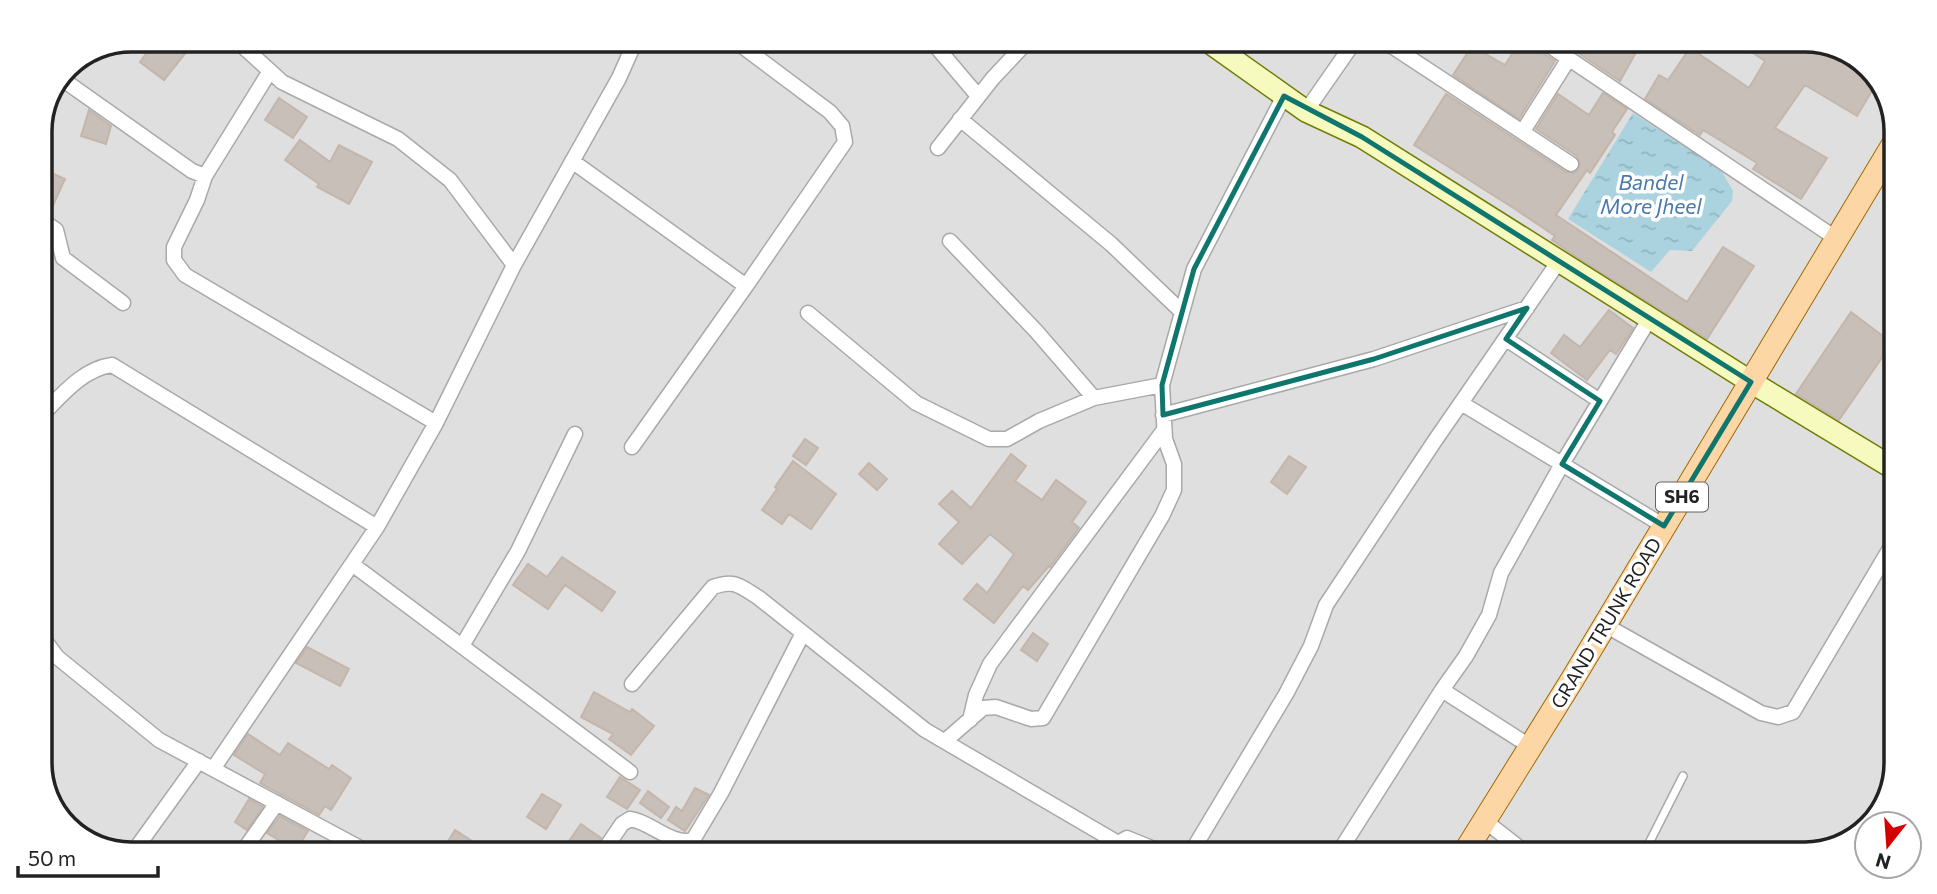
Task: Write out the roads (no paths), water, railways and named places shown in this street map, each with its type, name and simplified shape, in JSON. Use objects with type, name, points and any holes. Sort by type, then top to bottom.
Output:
[{"type":"main road","name":"GRAND TRUNK ROAD","points":[[1471,842],[1884,159]]},
{"type":"street","points":[[249,52],[282,82],[398,139],[450,180],[514,265]]},
{"type":"street","points":[[213,769],[377,527],[436,423],[514,265],[619,78],[631,52]]},
{"type":"street","points":[[632,447],[845,142],[842,126],[830,112],[750,52]]},
{"type":"street","points":[[941,52],[978,96]]},
{"type":"street","points":[[938,148],[978,96],[1018,52]]},
{"type":"street","points":[[1223,52],[1306,111],[1362,137],[1885,463]]},
{"type":"street","points":[[1306,111],[1347,52]]},
{"type":"street","points":[[1399,52],[1571,164]]},
{"type":"street","points":[[1558,52],[1837,239]]},
{"type":"street","points":[[1523,131],[1568,60]]},
{"type":"street","points":[[270,71],[205,176],[197,200],[174,247],[174,260],[186,275],[436,423]]},
{"type":"street","points":[[69,84],[192,171],[205,176]]},
{"type":"street","points":[[945,741],[983,708],[996,707],[1031,719],[1043,718],[1162,516],[1174,490],[1174,464],[1163,422],[1162,385],[1194,269],[1284,96]]},
{"type":"street","points":[[960,119],[1111,244],[1182,312]]},
{"type":"street","points":[[572,161],[746,286]]},
{"type":"street","points":[[53,227],[57,230],[63,258],[123,303]]},
{"type":"street","points":[[950,241],[1036,331],[1094,398]]},
{"type":"street","points":[[1197,842],[1286,694],[1311,646],[1326,605],[1559,261]]},
{"type":"street","points":[[970,720],[976,695],[990,664],[1163,422],[1374,359],[1527,308]]},
{"type":"street","points":[[808,313],[916,403],[989,439],[1007,439],[1039,421],[1094,398],[1162,385]]},
{"type":"street","points":[[1345,842],[1466,656],[1489,615],[1501,573],[1562,464],[1650,318]]},
{"type":"street","points":[[1506,339],[1600,401]]},
{"type":"street","points":[[53,404],[70,387],[99,367],[112,365],[377,527]]},
{"type":"street","points":[[1461,403],[1664,526]]},
{"type":"street","points":[[462,646],[518,551],[575,433]]},
{"type":"street","points":[[1605,625],[1761,713],[1778,717],[1793,712],[1885,557]]},
{"type":"street","points":[[352,564],[630,772]]},
{"type":"street","points":[[632,684],[713,587],[727,582],[734,583],[759,598],[925,730],[1107,842]]},
{"type":"street","points":[[610,842],[622,824],[630,819],[640,820],[676,840],[693,840],[721,793],[803,633]]},
{"type":"street","points":[[53,652],[159,740],[345,842]]},
{"type":"street","points":[[1442,690],[1531,747]]},
{"type":"street","points":[[141,842],[199,761]]},
{"type":"street","points":[[250,842],[277,803]]},
{"type":"street","points":[[1485,821],[1512,842]]},
{"type":"street","points":[[1122,842],[1127,838],[1142,842]]},
{"type":"lane","points":[[1650,842],[1683,776]]},
{"type":"water","name":"Bandel More Jheel","points":[[1633,113],[1721,170],[1733,191],[1732,201],[1692,251],[1670,250],[1651,272],[1568,219]]}]
